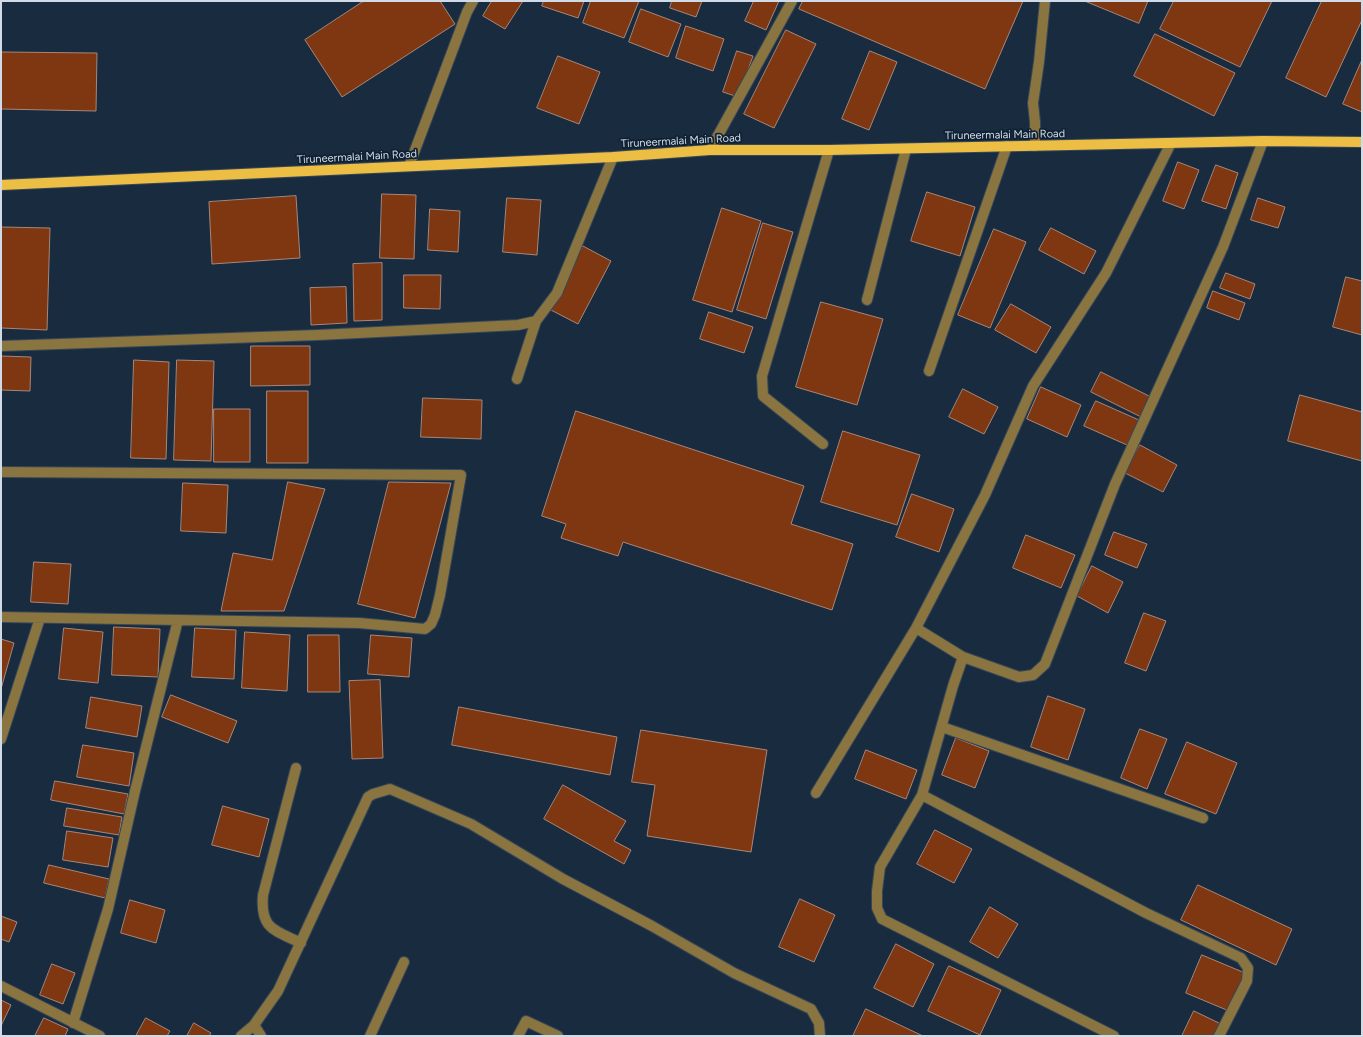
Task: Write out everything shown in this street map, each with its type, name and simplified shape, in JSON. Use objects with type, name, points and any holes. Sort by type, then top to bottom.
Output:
[{"type":"main road","name":"Tiruneermalai Main Road","points":[[1,185],[613,157],[710,150],[906,149],[1263,141],[1362,142]]},
{"type":"street","points":[[409,166],[467,12],[473,1]]},
{"type":"street","points":[[710,150],[792,1]]},
{"type":"street","points":[[1035,146],[1033,103],[1045,1]]},
{"type":"street","points":[[916,628],[963,658],[1019,677],[1033,675],[1045,664],[1115,484],[1222,247],[1263,141]]},
{"type":"street","points":[[816,793],[916,628],[985,495],[1033,386],[1106,273],[1171,143]]},
{"type":"street","points":[[929,371],[1007,146]]},
{"type":"street","points":[[867,300],[906,149]]},
{"type":"street","points":[[823,444],[763,396],[762,376],[830,150]]},
{"type":"street","points":[[517,379],[536,321],[557,293],[613,157]]},
{"type":"street","points":[[1,346],[318,335],[518,325],[536,321]]},
{"type":"street","points":[[1,472],[461,475],[440,595],[431,624],[425,629],[359,623],[1,617]]},
{"type":"street","points":[[1,738],[40,618]]},
{"type":"street","points":[[73,1023],[108,909],[135,791],[178,620]]},
{"type":"street","points":[[963,658],[953,686],[922,795],[880,867],[877,891],[877,908],[882,919],[1114,1036]]},
{"type":"street","points":[[942,727],[1203,818]]},
{"type":"street","points":[[296,768],[263,894],[262,908],[266,921],[271,928],[301,943]]},
{"type":"street","points":[[241,1036],[254,1025],[278,991],[368,797],[390,789],[470,824],[563,879],[652,926],[734,973],[810,1009],[819,1023],[820,1036]]},
{"type":"street","points":[[922,795],[1146,913],[1242,958],[1248,968],[1246,981],[1219,1036]]},
{"type":"street","points":[[370,1036],[404,962]]},
{"type":"street","points":[[1,986],[100,1036]]},
{"type":"street","points":[[518,1036],[526,1021],[558,1036]]},
{"type":"street","points":[[254,1025],[262,1036]]},
{"type":"building","points":[[364,1],[440,1],[455,24],[342,97],[305,40]]},
{"type":"building","points":[[492,1],[523,1],[505,29],[483,16]]},
{"type":"building","points":[[544,1],[584,1],[578,18],[542,6]]},
{"type":"building","points":[[591,1],[639,1],[624,38],[583,23]]},
{"type":"building","points":[[672,1],[702,1],[696,17],[670,8]]},
{"type":"building","points":[[754,1],[779,1],[766,30],[745,21]]},
{"type":"building","points":[[803,1],[1023,1],[985,89],[799,9]]},
{"type":"building","points":[[1085,1],[1148,1],[1139,23]]},
{"type":"building","points":[[1174,1],[1272,1],[1240,67],[1160,29]]},
{"type":"building","points":[[1322,1],[1362,1],[1362,20],[1326,97],[1286,78]]},
{"type":"building","points":[[641,9],[681,24],[668,57],[629,42]]},
{"type":"building","points":[[686,26],[724,39],[713,71],[676,58]]},
{"type":"building","points":[[786,30],[816,44],[774,128],[744,114]]},
{"type":"building","points":[[1155,34],[1235,73],[1214,116],[1134,76]]},
{"type":"building","points":[[737,51],[753,56],[738,97],[723,92]]},
{"type":"building","points":[[870,51],[897,62],[869,130],[842,119]]},
{"type":"building","points":[[1,52],[97,53],[96,111],[1,109]]},
{"type":"building","points":[[558,56],[600,72],[579,124],[537,108]]},
{"type":"building","points":[[1362,60],[1362,112],[1343,104]]},
{"type":"building","points":[[1178,162],[1199,170],[1184,209],[1163,201]]},
{"type":"building","points":[[1216,165],[1238,173],[1226,209],[1202,201]]},
{"type":"building","points":[[927,192],[975,207],[960,256],[911,241]]},
{"type":"building","points":[[382,194],[416,195],[414,259],[380,258]]},
{"type":"building","points":[[296,196],[300,258],[212,264],[209,202]]},
{"type":"building","points":[[507,198],[541,200],[537,255],[503,252]]},
{"type":"building","points":[[1258,198],[1285,207],[1278,228],[1251,220]]},
{"type":"building","points":[[722,208],[761,221],[732,312],[693,300]]},
{"type":"building","points":[[430,209],[460,211],[458,252],[428,250]]},
{"type":"building","points":[[763,223],[793,232],[766,319],[737,310]]},
{"type":"building","points":[[1,227],[50,228],[47,330],[1,328]]},
{"type":"building","points":[[1051,228],[1096,251],[1084,274],[1039,250]]},
{"type":"building","points":[[994,229],[1026,242],[990,328],[958,315]]},
{"type":"building","points":[[583,246],[611,261],[578,324],[549,309]]},
{"type":"building","points":[[382,263],[382,320],[354,321],[353,264]]},
{"type":"building","points":[[1226,273],[1255,284],[1250,299],[1220,288]]},
{"type":"building","points":[[404,275],[441,275],[440,309],[404,308]]},
{"type":"building","points":[[1346,277],[1362,281],[1362,335],[1333,327]]},
{"type":"building","points":[[346,287],[347,323],[311,325],[310,288]]},
{"type":"building","points":[[1213,291],[1245,303],[1239,320],[1207,308]]},
{"type":"building","points":[[821,302],[883,319],[857,405],[796,387]]},
{"type":"building","points":[[1011,304],[1051,327],[1036,353],[995,330]]},
{"type":"building","points":[[709,312],[753,327],[744,353],[700,339]]},
{"type":"building","points":[[251,346],[310,346],[310,385],[251,386]]},
{"type":"building","points":[[1,356],[31,357],[30,391],[1,390]]},
{"type":"building","points":[[134,360],[169,362],[166,459],[131,458]]},
{"type":"building","points":[[177,360],[214,361],[211,461],[174,460]]},
{"type":"building","points":[[1101,372],[1151,397],[1141,417],[1091,392]]},
{"type":"building","points":[[1041,387],[1081,405],[1067,437],[1027,419]]},
{"type":"building","points":[[963,389],[998,407],[984,434],[949,417]]},
{"type":"building","points":[[267,391],[308,391],[308,463],[267,463]]},
{"type":"building","points":[[1300,395],[1362,412],[1362,461],[1288,441]]},
{"type":"building","points":[[423,398],[482,400],[481,439],[421,437]]},
{"type":"building","points":[[1096,401],[1139,420],[1127,445],[1084,426]]},
{"type":"building","points":[[214,409],[250,409],[250,462],[214,462]]},
{"type":"building","points":[[576,411],[804,486],[791,524],[853,544],[832,610],[623,542],[618,556],[561,538],[566,524],[542,516]]},
{"type":"building","points":[[843,431],[920,455],[897,525],[821,502]]},
{"type":"building","points":[[1140,445],[1177,465],[1163,492],[1125,473]]},
{"type":"building","points":[[288,482],[325,489],[284,611],[221,611],[233,553],[272,560]]},
{"type":"building","points":[[389,482],[451,483],[415,618],[358,604]]},
{"type":"building","points":[[183,483],[228,485],[226,533],[181,531]]},
{"type":"building","points":[[912,494],[954,509],[939,552],[896,537]]},
{"type":"building","points":[[1114,532],[1147,544],[1137,568],[1105,555]]},
{"type":"building","points":[[1026,535],[1075,555],[1061,588],[1013,568]]},
{"type":"building","points":[[34,562],[71,564],[68,604],[31,602]]},
{"type":"building","points":[[1092,566],[1123,582],[1108,613],[1077,596]]},
{"type":"building","points":[[1144,613],[1166,621],[1146,671],[1125,663]]},
{"type":"building","points":[[114,627],[160,629],[158,677],[112,675]]},
{"type":"building","points":[[64,628],[103,632],[98,683],[59,679]]},
{"type":"building","points":[[195,628],[236,630],[234,679],[192,677]]},
{"type":"building","points":[[245,632],[290,635],[287,691],[242,688]]},
{"type":"building","points":[[308,635],[339,635],[340,692],[308,692]]},
{"type":"building","points":[[371,635],[412,638],[409,677],[368,674]]},
{"type":"building","points":[[1,639],[14,643],[1,689]]},
{"type":"building","points":[[380,680],[383,758],[352,759],[349,681]]},
{"type":"building","points":[[171,695],[237,721],[228,743],[162,717]]},
{"type":"building","points":[[1048,696],[1085,709],[1068,760],[1031,747]]},
{"type":"building","points":[[91,697],[142,706],[137,737],[86,728]]},
{"type":"building","points":[[459,707],[617,737],[610,775],[452,745]]},
{"type":"building","points":[[1140,729],[1167,739],[1147,789],[1121,778]]},
{"type":"building","points":[[641,730],[767,750],[751,852],[647,836],[655,785],[632,782]]},
{"type":"building","points":[[956,738],[989,751],[975,788],[942,775]]},
{"type":"building","points":[[1187,742],[1237,763],[1216,814],[1165,794]]},
{"type":"building","points":[[83,745],[134,753],[129,786],[77,777]]},
{"type":"building","points":[[866,750],[917,770],[906,799],[855,779]]},
{"type":"building","points":[[55,781],[128,794],[124,814],[51,800]]},
{"type":"building","points":[[563,785],[626,821],[614,841],[631,850],[624,864],[544,819]]},
{"type":"building","points":[[223,806],[269,819],[259,857],[212,845]]},
{"type":"building","points":[[67,808],[122,817],[119,835],[64,826]]},
{"type":"building","points":[[935,830],[972,849],[954,883],[917,864]]},
{"type":"building","points":[[67,831],[113,838],[108,867],[63,860]]},
{"type":"building","points":[[49,865],[109,879],[105,898],[44,883]]},
{"type":"building","points":[[1198,885],[1292,929],[1276,965],[1181,920]]},
{"type":"building","points":[[800,899],[835,915],[814,962],[779,947]]},
{"type":"building","points":[[130,900],[165,910],[156,943],[121,933]]},
{"type":"building","points":[[990,907],[1018,924],[998,958],[970,942]]},
{"type":"building","points":[[1,916],[17,922],[9,942],[1,939]]},
{"type":"building","points":[[896,944],[934,964],[913,1007],[874,988]]},
{"type":"building","points":[[1202,955],[1245,973],[1229,1011],[1186,993]]},
{"type":"building","points":[[52,964],[75,973],[63,1004],[40,995]]},
{"type":"building","points":[[949,966],[1001,990],[980,1035],[928,1011]]},
{"type":"building","points":[[1,1000],[11,1005],[1,1026]]},
{"type":"building","points":[[866,1009],[923,1036],[853,1036]]},
{"type":"building","points":[[1194,1011],[1221,1024],[1215,1036],[1182,1036]]},
{"type":"building","points":[[44,1018],[68,1029],[65,1036],[35,1036]]},
{"type":"building","points":[[146,1018],[170,1031],[167,1036],[136,1036]]},
{"type":"building","points":[[194,1023],[211,1033],[209,1036],[187,1036]]}]
